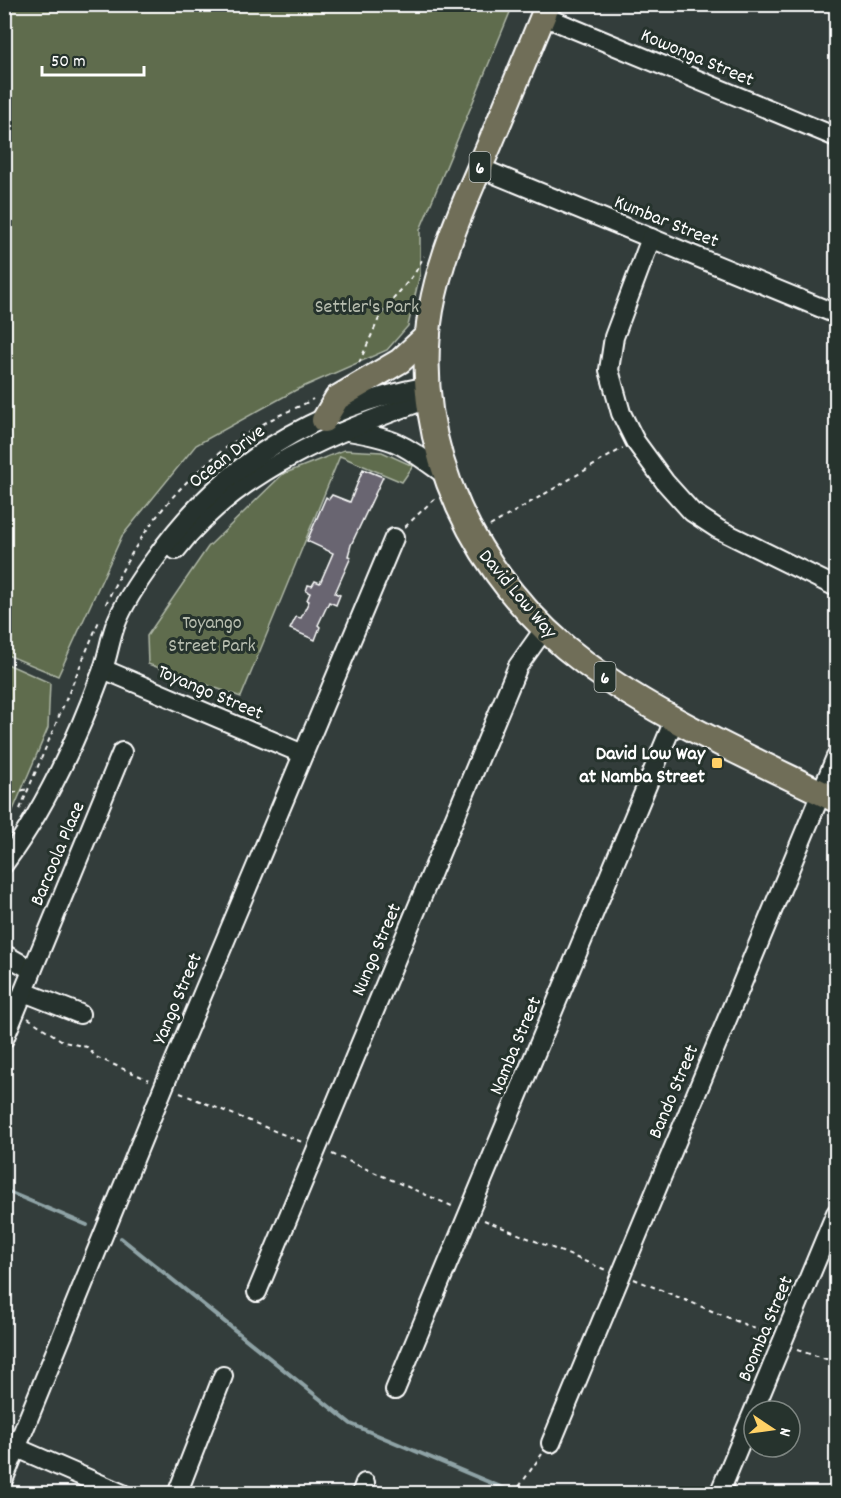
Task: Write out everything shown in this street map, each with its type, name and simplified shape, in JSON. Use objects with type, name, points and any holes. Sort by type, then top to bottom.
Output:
[{"type":"main road","name":"David Low Way","points":[[545,10],[444,257],[428,335],[428,392],[432,427],[448,482],[473,537],[506,585],[545,628],[585,664],[675,718],[829,796]]},
{"type":"main road","points":[[324,420],[337,398],[400,361],[428,335]]},
{"type":"street","name":"Kowonga Street","points":[[545,10],[837,137]]},
{"type":"street","name":"Kumbar Street","points":[[480,168],[837,314]]},
{"type":"street","points":[[651,238],[614,337],[609,370],[621,413],[635,441],[665,482],[692,512],[718,529],[837,586]]},
{"type":"street","name":"Ocean Drive","points":[[4,864],[23,838],[46,798],[103,669],[115,625],[140,579],[184,520],[213,489],[243,465],[286,437],[397,392],[428,392]]},
{"type":"street","name":"Ocean Drive","points":[[103,669],[124,636],[151,585],[184,539],[208,514],[245,484],[281,461],[428,392]]},
{"type":"street","points":[[346,430],[379,435],[403,443],[448,482]]},
{"type":"street","name":"Yango Street","points":[[4,1478],[164,1086],[394,538]]},
{"type":"street","name":"Nungo Street","points":[[257,1292],[518,666],[545,628]]},
{"type":"street","name":"Toyango Street","points":[[103,669],[303,754]]},
{"type":"street","name":"Namba Street","points":[[395,1390],[675,718]]},
{"type":"street","name":"Barcoola Place","points":[[4,1039],[122,752]]},
{"type":"street","name":"Bando Street","points":[[551,1443],[619,1276],[829,796],[837,758]]},
{"type":"street","points":[[4,954],[32,970]]},
{"type":"street","points":[[24,992],[80,1014]]},
{"type":"street","name":"Boomba Street","points":[[719,1494],[837,1213]]},
{"type":"street","points":[[177,1494],[223,1376]]},
{"type":"street","points":[[17,1448],[123,1494]]},
{"type":"path","points":[[356,368],[381,314],[415,273],[425,253]]},
{"type":"path","points":[[103,611],[132,549],[177,491],[203,467],[236,442],[271,419],[320,395]]},
{"type":"path","points":[[473,537],[635,441]]},
{"type":"path","points":[[394,538],[448,482]]},
{"type":"path","points":[[17,816],[99,620]]},
{"type":"path","points":[[4,795],[28,789]]},
{"type":"path","points":[[17,1011],[64,1042],[87,1047],[96,1057],[619,1276],[632,1278],[767,1334],[780,1349],[804,1350],[837,1362]]},
{"type":"path","points":[[514,1494],[551,1443]]},
{"type":"green space","name":"Settler's Park","points":[[4,5],[513,5],[420,230],[420,274],[408,326],[387,350],[296,390],[196,445],[122,536],[58,676],[5,654]]},
{"type":"green space","name":"Toyango Street Park","points":[[344,450],[382,452],[413,466],[402,482],[340,456],[241,697],[148,664],[147,636],[208,547],[283,474]]},
{"type":"green space","points":[[5,663],[50,683],[48,728],[5,829],[4,732],[10,707],[5,704]]},
{"type":"building","points":[[363,469],[383,477],[351,545],[348,556],[351,557],[335,593],[340,595],[336,605],[329,602],[318,625],[320,627],[315,640],[290,629],[296,617],[301,618],[309,601],[307,600],[310,593],[306,591],[308,585],[312,586],[315,581],[320,583],[333,553],[307,541],[326,497],[329,499],[332,495],[350,502]]},
{"type":"waterway","points":[[4,1190],[87,1225]]},
{"type":"waterway","points":[[121,1238],[351,1424],[517,1494]]},
{"type":"place","name":"David Low Way at Namba Street","points":[[717,763]]}]
